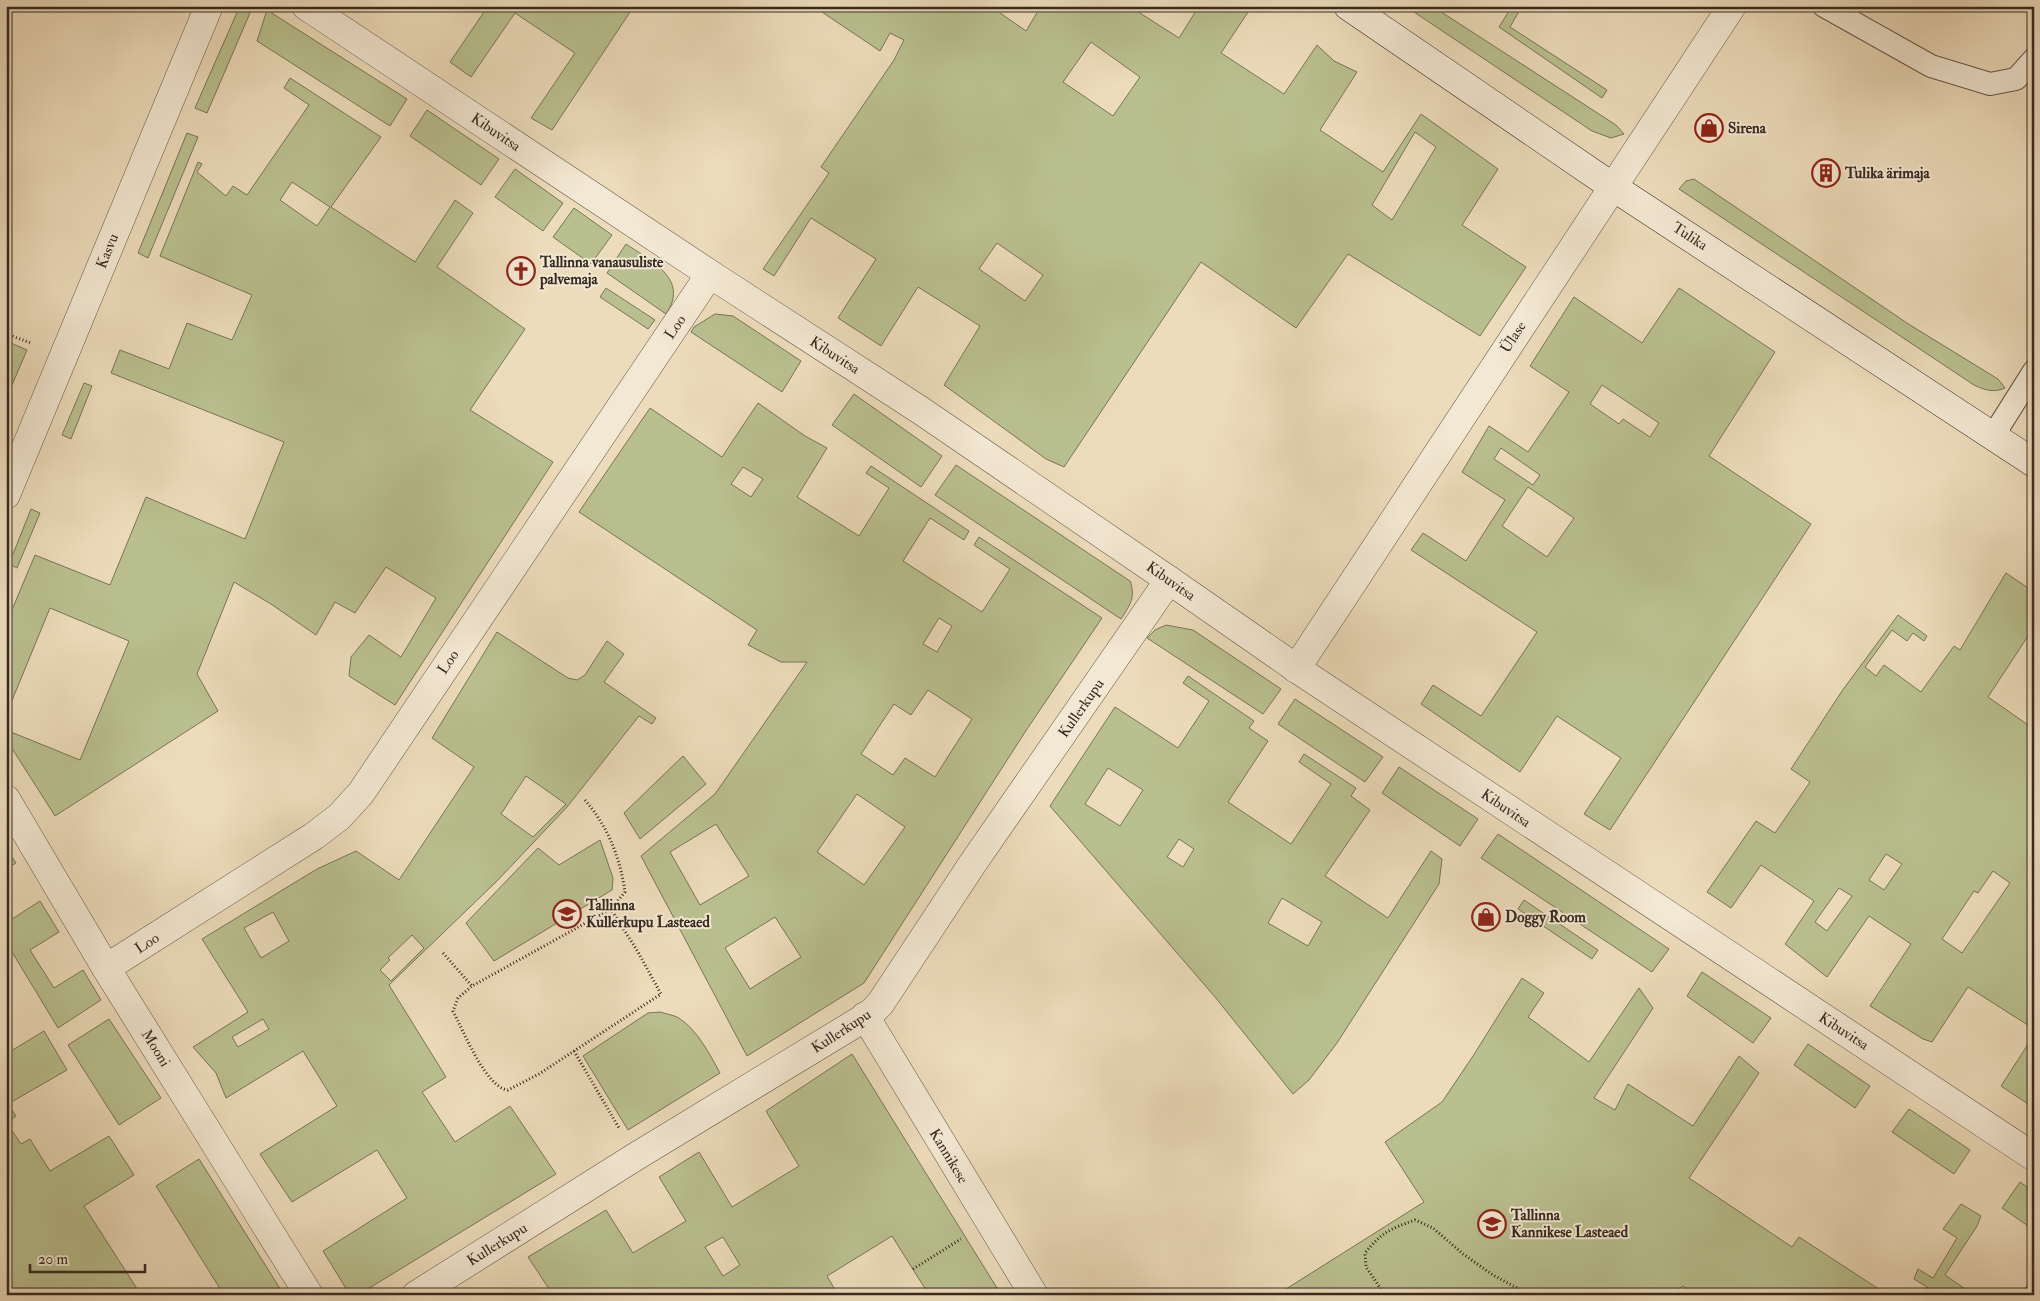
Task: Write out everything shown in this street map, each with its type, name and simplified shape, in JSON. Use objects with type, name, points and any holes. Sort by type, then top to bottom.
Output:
[{"type":"street","name":"Kasvu","points":[[6,495],[209,6]]},
{"type":"street","name":"Kibuvitsa","points":[[306,6],[710,274],[920,410],[1296,669],[2034,1157]]},
{"type":"street","name":"Tulika","points":[[1348,6],[1613,187],[2034,463]]},
{"type":"street","name":"Ülase","points":[[1296,669],[1732,6]]},
{"type":"street","name":"Loo","points":[[106,968],[314,836],[339,817],[361,793],[710,274]]},
{"type":"street","name":"Kullerkupu","points":[[416,1295],[865,1016],[880,1004],[973,863],[1169,580]]},
{"type":"street","name":"Mooni","points":[[6,799],[106,968],[309,1295]]},
{"type":"street","name":"Kannikese","points":[[865,1016],[1034,1295]]},
{"type":"lane","points":[[1824,6],[1931,66],[1990,84],[2016,79],[2034,59]]},
{"type":"lane","points":[[1993,436],[2034,371]]},
{"type":"path","points":[[6,334],[36,345]]},
{"type":"path","points":[[585,800],[597,814],[615,850],[622,872],[625,892],[611,909],[472,986],[458,998],[453,1011],[479,1062],[494,1084],[502,1090],[508,1090],[539,1074],[661,994],[611,909]]},
{"type":"path","points":[[443,953],[472,986]]},
{"type":"path","points":[[574,1051],[636,1157]]},
{"type":"path","points":[[1385,1295],[1366,1267],[1365,1252],[1380,1235],[1416,1220],[1433,1228],[1463,1254],[1494,1275],[1530,1295]]},
{"type":"path","points":[[913,1269],[964,1237]]},
{"type":"green space","points":[[242,6],[253,6],[207,113],[195,108],[239,8]]},
{"type":"green space","points":[[488,6],[634,6],[552,130],[531,118],[575,53],[515,13],[471,77],[450,62]]},
{"type":"green space","points":[[813,6],[990,6],[1026,31],[1041,6],[1129,6],[1179,38],[1199,6],[1252,6],[1221,53],[1284,94],[1317,45],[1334,61],[1357,72],[1320,130],[1383,172],[1421,114],[1498,169],[1462,225],[1526,267],[1480,336],[1348,254],[1296,328],[1201,262],[1064,467],[1046,459],[944,385],[980,326],[918,287],[881,346],[838,318],[876,259],[811,218],[774,276],[763,269],[829,173],[821,167],[894,60],[904,40],[890,33],[880,51]],"holes":[[[1091,42],[1140,77],[1113,116],[1063,82]],[[1415,132],[1436,147],[1392,220],[1372,205]],[[997,243],[1043,275],[1025,301],[979,269]]]},
{"type":"green space","points":[[1405,6],[1432,6],[1616,125],[1624,134],[1611,138],[1592,131]]},
{"type":"green space","points":[[1512,6],[1522,6],[1510,27],[1607,90],[1602,98],[1499,27]]},
{"type":"green space","points":[[267,10],[407,99],[390,126],[257,41]]},
{"type":"green space","points":[[290,78],[381,137],[331,207],[415,262],[455,200],[473,213],[437,267],[525,329],[470,410],[553,462],[395,705],[349,676],[351,657],[369,635],[401,657],[436,598],[386,567],[355,613],[335,602],[316,635],[271,604],[234,582],[197,674],[218,711],[55,816],[6,739],[6,730],[80,760],[129,641],[50,608],[6,715],[6,624],[35,555],[110,585],[146,497],[245,539],[284,442],[111,373],[120,350],[169,369],[187,323],[232,340],[252,295],[160,256],[198,162],[202,164],[197,172],[226,196],[233,186],[247,195],[309,105],[284,88]],"holes":[[[292,182],[330,207],[317,226],[280,200]]]},
{"type":"green space","points":[[427,110],[499,159],[481,185],[410,136]]},
{"type":"green space","points":[[187,133],[198,137],[148,258],[138,253]]},
{"type":"green space","points":[[515,169],[563,203],[543,231],[495,197]]},
{"type":"green space","points":[[1694,179],[1910,325],[1998,379],[2005,388],[1989,390],[1974,385],[1679,189],[1686,181]]},
{"type":"green space","points":[[574,208],[612,235],[591,264],[553,237]]},
{"type":"green space","points":[[626,244],[656,264],[670,281],[673,291],[672,302],[666,314],[607,273]]},
{"type":"green space","points":[[606,288],[655,320],[648,329],[600,297]]},
{"type":"green space","points":[[1679,288],[1775,352],[1709,456],[1811,524],[1610,830],[1584,814],[1621,758],[1557,716],[1520,772],[1421,704],[1433,685],[1481,716],[1537,632],[1411,550],[1423,533],[1466,561],[1505,500],[1462,472],[1489,426],[1528,452],[1569,392],[1530,366],[1574,297],[1642,343]],"holes":[[[1602,385],[1659,423],[1650,437],[1623,419],[1619,424],[1590,404]],[[1501,448],[1540,475],[1533,485],[1494,459]],[[1528,487],[1574,518],[1547,557],[1502,526]]]},
{"type":"green space","points":[[715,314],[733,316],[801,361],[782,392],[691,332],[694,327]]},
{"type":"green space","points":[[6,341],[27,350],[6,399]]},
{"type":"green space","points":[[84,383],[92,386],[71,439],[62,435]]},
{"type":"green space","points":[[854,394],[942,456],[921,487],[832,425]]},
{"type":"green space","points":[[758,403],[805,436],[827,448],[797,497],[859,536],[889,488],[866,473],[871,466],[969,531],[964,540],[930,518],[903,561],[982,612],[1010,569],[974,545],[979,537],[1102,618],[1027,729],[864,983],[747,1056],[641,856],[715,794],[807,662],[781,662],[748,645],[757,630],[579,512],[650,408],[722,457]],"holes":[[[743,467],[763,479],[751,497],[731,484]],[[939,618],[952,626],[937,652],[923,644]],[[928,690],[972,719],[935,777],[905,758],[893,775],[861,754],[894,704],[911,715]],[[857,794],[905,827],[864,885],[817,852]],[[716,824],[749,876],[700,905],[670,852]],[[775,917],[801,957],[750,989],[725,948]]]},
{"type":"green space","points":[[956,465],[1130,581],[1132,587],[1131,601],[1121,619],[935,495]]},
{"type":"green space","points":[[31,509],[40,513],[17,568],[9,564]]},
{"type":"green space","points":[[2006,573],[2031,590],[2034,587],[2034,627],[1988,697],[2034,729],[2034,1029],[1968,987],[1932,1042],[1923,1039],[1870,1006],[1911,944],[1869,916],[1827,977],[1785,944],[1814,901],[1761,865],[1731,908],[1707,892],[1756,821],[1775,833],[1810,782],[1791,769],[1842,691],[1898,615],[1927,636],[1924,641],[1913,633],[1907,641],[1892,630],[1865,667],[1876,676],[1884,665],[1921,692],[1954,646],[1960,650]],"holes":[[[1886,854],[1902,864],[1884,890],[1869,880]],[[1993,871],[2010,883],[1962,953],[1942,939],[1974,891],[1978,893]],[[1839,888],[1852,896],[1827,931],[1815,922]]]},
{"type":"green space","points":[[1166,625],[1193,630],[1281,689],[1263,714],[1147,638],[1155,630]]},
{"type":"green space","points":[[497,632],[568,678],[577,680],[585,675],[607,641],[624,654],[604,682],[656,718],[652,724],[639,716],[567,807],[497,881],[389,985],[446,1077],[422,1092],[455,1142],[510,1106],[556,1174],[358,1295],[350,1295],[323,1251],[407,1198],[377,1150],[292,1202],[260,1154],[337,1106],[303,1051],[226,1098],[216,1073],[193,1047],[248,1012],[202,939],[317,869],[356,851],[399,880],[474,767],[432,738]],"holes":[[[526,776],[566,804],[533,837],[501,814]],[[273,912],[289,941],[261,958],[244,928]],[[412,935],[424,948],[391,981],[380,970],[390,960],[388,958]],[[263,1019],[269,1029],[238,1047],[232,1037]]]},
{"type":"green space","points":[[1188,676],[1254,721],[1249,728],[1268,741],[1228,802],[1291,844],[1331,784],[1299,762],[1304,754],[1356,788],[1351,796],[1370,810],[1325,876],[1388,918],[1431,851],[1442,859],[1439,884],[1337,1043],[1309,1080],[1293,1094],[1215,997],[1050,806],[1115,707],[1178,748],[1209,701],[1183,683]],"holes":[[[1108,768],[1143,790],[1120,826],[1085,804]],[[1179,839],[1194,849],[1183,867],[1167,857]],[[1282,898],[1322,922],[1308,946],[1268,923]]]},
{"type":"green space","points":[[1295,699],[1383,757],[1365,782],[1278,724]]},
{"type":"green space","points":[[683,756],[706,784],[640,839],[624,813]]},
{"type":"green space","points":[[1399,767],[1478,819],[1460,846],[1382,793]]},
{"type":"green space","points":[[1498,834],[1669,949],[1652,972],[1481,858]]},
{"type":"green space","points":[[600,840],[613,878],[612,890],[494,961],[466,923],[538,848],[559,865]]},
{"type":"green space","points":[[6,848],[16,863],[6,869]]},
{"type":"green space","points":[[1524,900],[1598,950],[1592,959],[1518,909]]},
{"type":"green space","points":[[40,901],[59,932],[30,950],[54,988],[83,970],[101,1000],[58,1028],[6,941],[6,910],[12,919]]},
{"type":"green space","points":[[1702,972],[1771,1018],[1753,1043],[1687,996]]},
{"type":"green space","points":[[1522,978],[1544,993],[1528,1017],[1589,1062],[1639,988],[1653,1008],[1594,1098],[1615,1110],[1628,1084],[1693,1126],[1739,1056],[1759,1073],[1689,1178],[1792,1247],[1799,1237],[1888,1295],[1696,1295],[1683,1286],[1670,1295],[1290,1295],[1286,1289],[1424,1202],[1385,1142],[1442,1102]]},
{"type":"green space","points":[[660,1012],[679,1018],[692,1029],[720,1073],[628,1130],[583,1056],[648,1013]]},
{"type":"green space","points":[[109,1019],[161,1098],[119,1125],[68,1045]]},
{"type":"green space","points":[[44,1031],[67,1070],[8,1104],[16,1116],[7,1123],[21,1144],[30,1139],[50,1171],[109,1136],[134,1175],[84,1206],[141,1295],[6,1295],[6,1054]]},
{"type":"green space","points":[[2034,1035],[2034,1108],[2001,1086]]},
{"type":"green space","points":[[1808,1044],[1870,1086],[1855,1108],[1794,1065]]},
{"type":"green space","points":[[852,1054],[997,1288],[986,1295],[929,1295],[892,1236],[827,1276],[838,1295],[553,1295],[528,1257],[606,1210],[633,1253],[686,1221],[659,1177],[699,1152],[732,1207],[799,1166],[766,1111]],"holes":[[[723,1237],[740,1265],[723,1276],[705,1247]]]},
{"type":"green space","points":[[1909,1109],[1970,1150],[1954,1174],[1892,1132]]},
{"type":"green space","points":[[199,1159],[284,1295],[224,1295],[156,1186]]},
{"type":"green space","points":[[2020,1182],[2034,1192],[2034,1230],[2002,1208]]},
{"type":"green space","points":[[1961,1204],[1981,1216],[1977,1226],[1945,1275],[1974,1295],[1923,1295],[1927,1287],[1914,1279],[1918,1269],[1933,1278],[1957,1238],[1943,1229]]},
{"type":"green space","points":[[2034,1275],[2034,1295],[2021,1295]]},
{"type":"place","name":"Sirena","points":[[1709,128]]},
{"type":"place","name":"Tulika ärimaja","points":[[1826,173]]},
{"type":"place","name":"Tallinna vanausuliste palvemaja","points":[[521,271]]},
{"type":"place","name":"Tallinna Kullerkupu Lasteaed","points":[[567,914]]},
{"type":"place","name":"Doggy Room","points":[[1486,917]]},
{"type":"place","name":"Tallinna Kannikese Lasteaed","points":[[1492,1224]]}]
